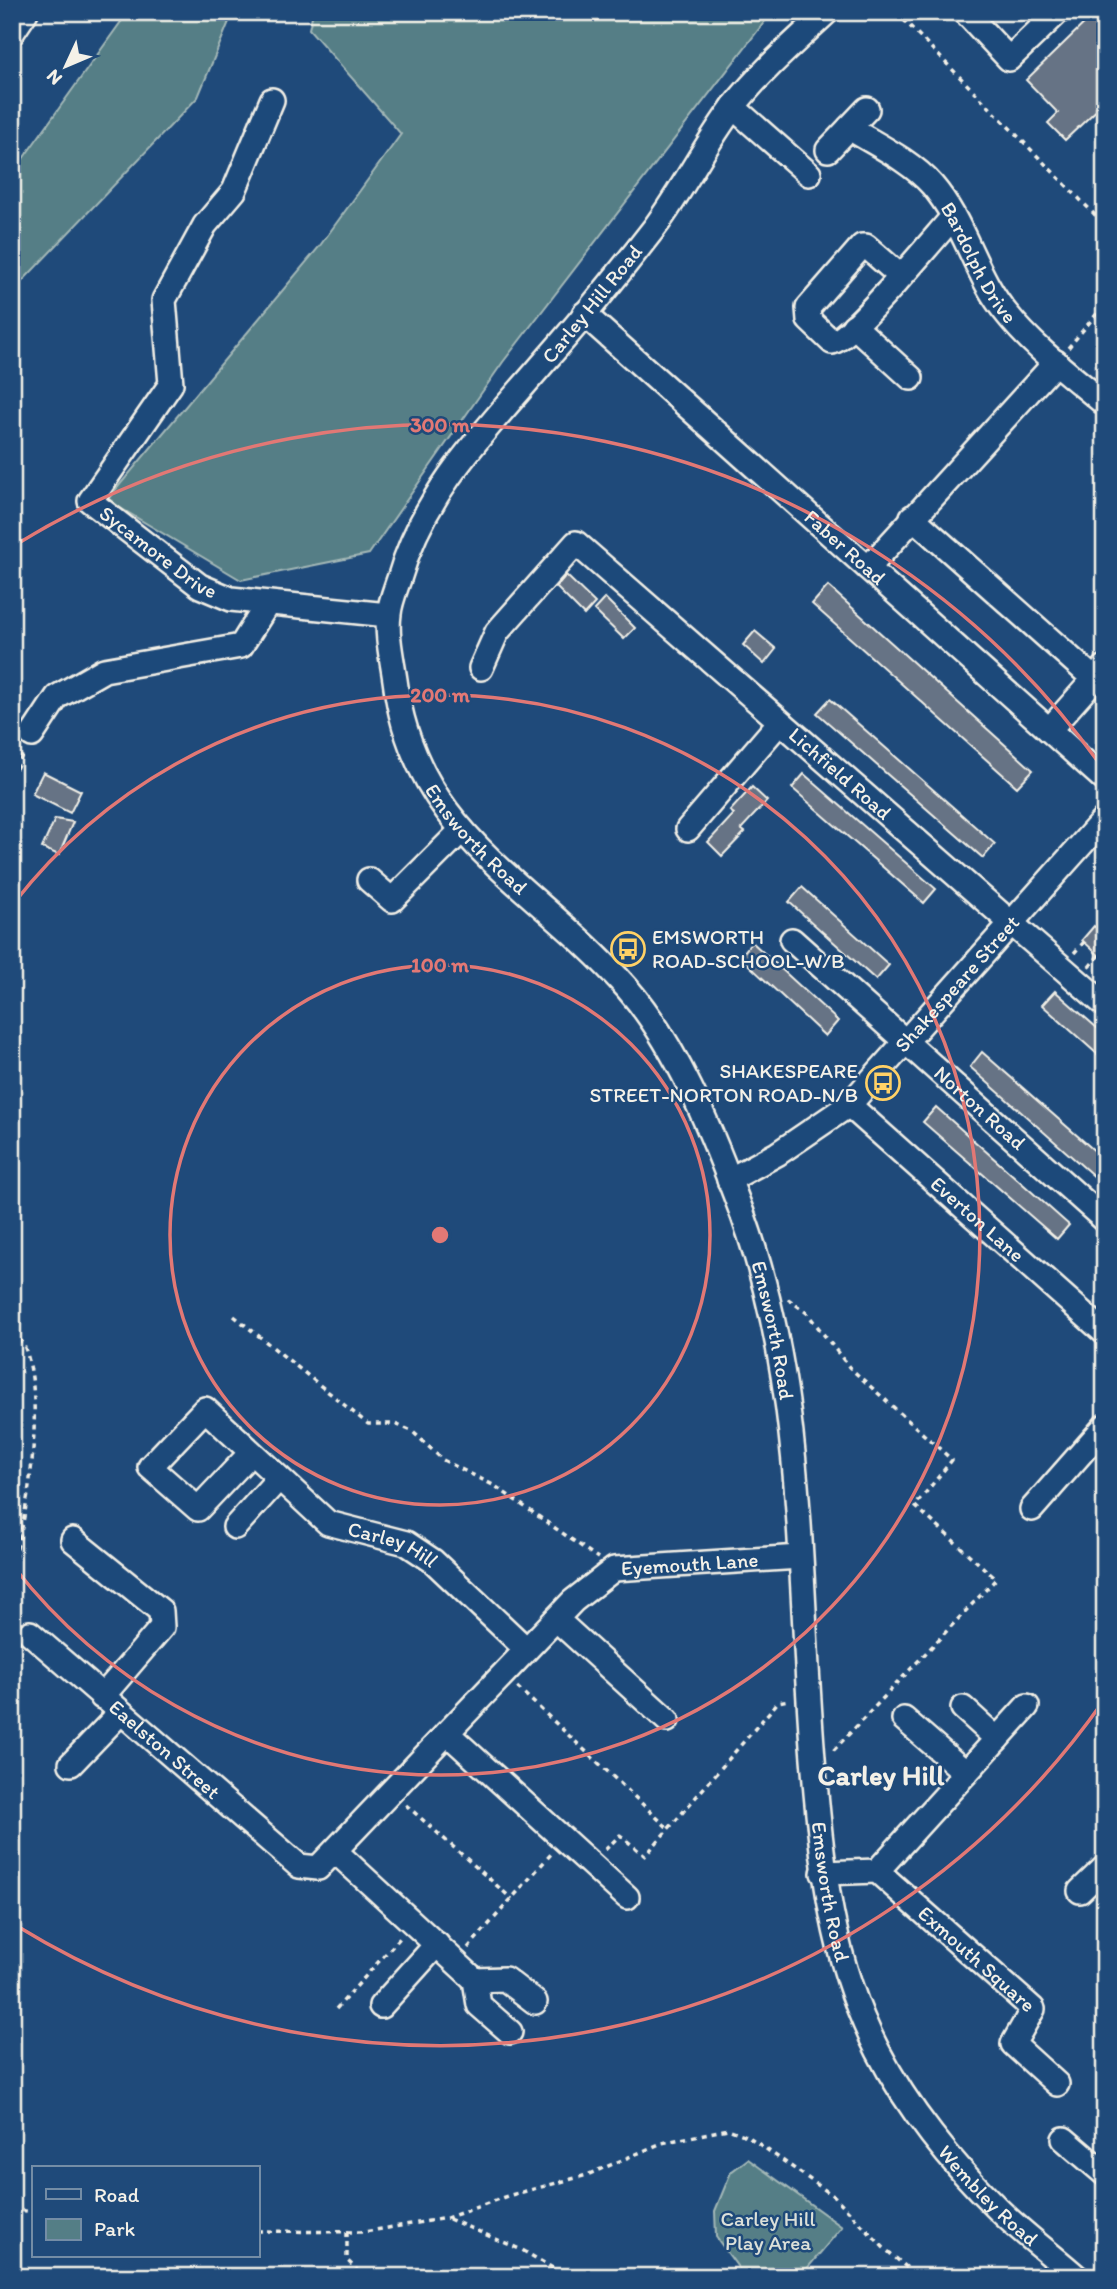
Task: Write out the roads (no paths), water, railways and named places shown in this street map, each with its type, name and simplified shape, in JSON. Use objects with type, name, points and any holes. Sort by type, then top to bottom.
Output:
[{"type":"street","points":[[12,33],[26,12]]},
{"type":"street","name":"Carley Hill Road","points":[[388,615],[409,544],[430,503],[475,441],[656,226],[733,107],[776,60],[827,12]]},
{"type":"street","points":[[965,12],[1009,59],[1058,12]]},
{"type":"street","name":"Sycamore Drive","points":[[272,100],[234,191],[205,225],[164,300],[171,384],[90,501],[200,586],[231,599],[388,615]]},
{"type":"street","points":[[733,107],[809,174]]},
{"type":"street","points":[[828,150],[867,109]]},
{"type":"street","name":"Bardolph Drive","points":[[849,128],[910,166],[933,186],[990,291],[1008,316],[1105,404]]},
{"type":"street","points":[[900,276],[866,246],[862,246],[808,308],[808,320],[832,342],[842,339],[900,276],[952,218]]},
{"type":"street","name":"Faber Road","points":[[584,314],[1105,780]]},
{"type":"street","points":[[854,326],[911,378]]},
{"type":"street","points":[[868,568],[1056,362]]},
{"type":"street","points":[[912,517],[1099,673],[1049,730]]},
{"type":"street","name":"Lichfield Road","points":[[481,668],[497,632],[576,543],[1105,1005]]},
{"type":"street","points":[[32,735],[57,697],[104,670],[241,646],[268,603]]},
{"type":"street","name":"Emsworth Road","points":[[388,615],[397,702],[415,763],[449,817],[630,991],[673,1056],[729,1180],[766,1281],[785,1373],[823,1873],[839,1954],[876,2049],[936,2137]]},
{"type":"street","points":[[688,829],[779,723]]},
{"type":"street","name":"Shakespeare Street","points":[[729,1180],[777,1154],[849,1105],[1105,818]]},
{"type":"street","points":[[369,880],[392,900],[462,830]]},
{"type":"street","name":"Norton Road","points":[[792,940],[1105,1220]]},
{"type":"street","name":"Everton Lane","points":[[849,1105],[1105,1333]]},
{"type":"street","points":[[1032,1509],[1105,1426]]},
{"type":"street","name":"Carley Hill","points":[[251,1453],[328,1523],[406,1543],[433,1561],[526,1649]]},
{"type":"street","points":[[235,1527],[279,1478]]},
{"type":"street","points":[[73,1540],[161,1611],[163,1616],[158,1632],[102,1696]]},
{"type":"street","name":"Eyemouth Lane","points":[[299,1866],[318,1868],[526,1649],[614,1569],[800,1557]]},
{"type":"street","points":[[556,1619],[667,1720]]},
{"type":"street","name":"Eaelston Street","points":[[30,1633],[299,1866]]},
{"type":"street","points":[[823,1873],[877,1871],[1027,1706]]},
{"type":"street","points":[[963,1707],[997,1739]]},
{"type":"street","points":[[71,1764],[121,1712]]},
{"type":"street","points":[[904,1718],[965,1773]]},
{"type":"street","points":[[447,1733],[627,1897]]},
{"type":"street","points":[[335,1851],[475,1980],[479,2005],[510,2032]]},
{"type":"street","points":[[1080,1891],[1105,1867]]},
{"type":"street","name":"Exmouth Square","points":[[877,1871],[1033,2009],[1013,2044],[1057,2084]]},
{"type":"street","points":[[381,2006],[436,1944]]},
{"type":"street","points":[[475,1980],[505,1979],[535,2002]]},
{"type":"street","name":"Wembley Road","points":[[936,2137],[965,2175],[1002,2214],[1077,2277]]},
{"type":"street","points":[[1064,2139],[1102,2165]]},
{"type":"place","name":"EMSWORTH ROAD-SCHOOL-W/B","points":[[628,949]]},
{"type":"place","name":"SHAKESPEARE STREET-NORTON ROAD-N/B","points":[[883,1083]]},
{"type":"district","name":"Carley Hill","points":[[881,1775]]},
{"type":"park label","name":"Carley Hill Play Area","points":[[768,2231]]}]
